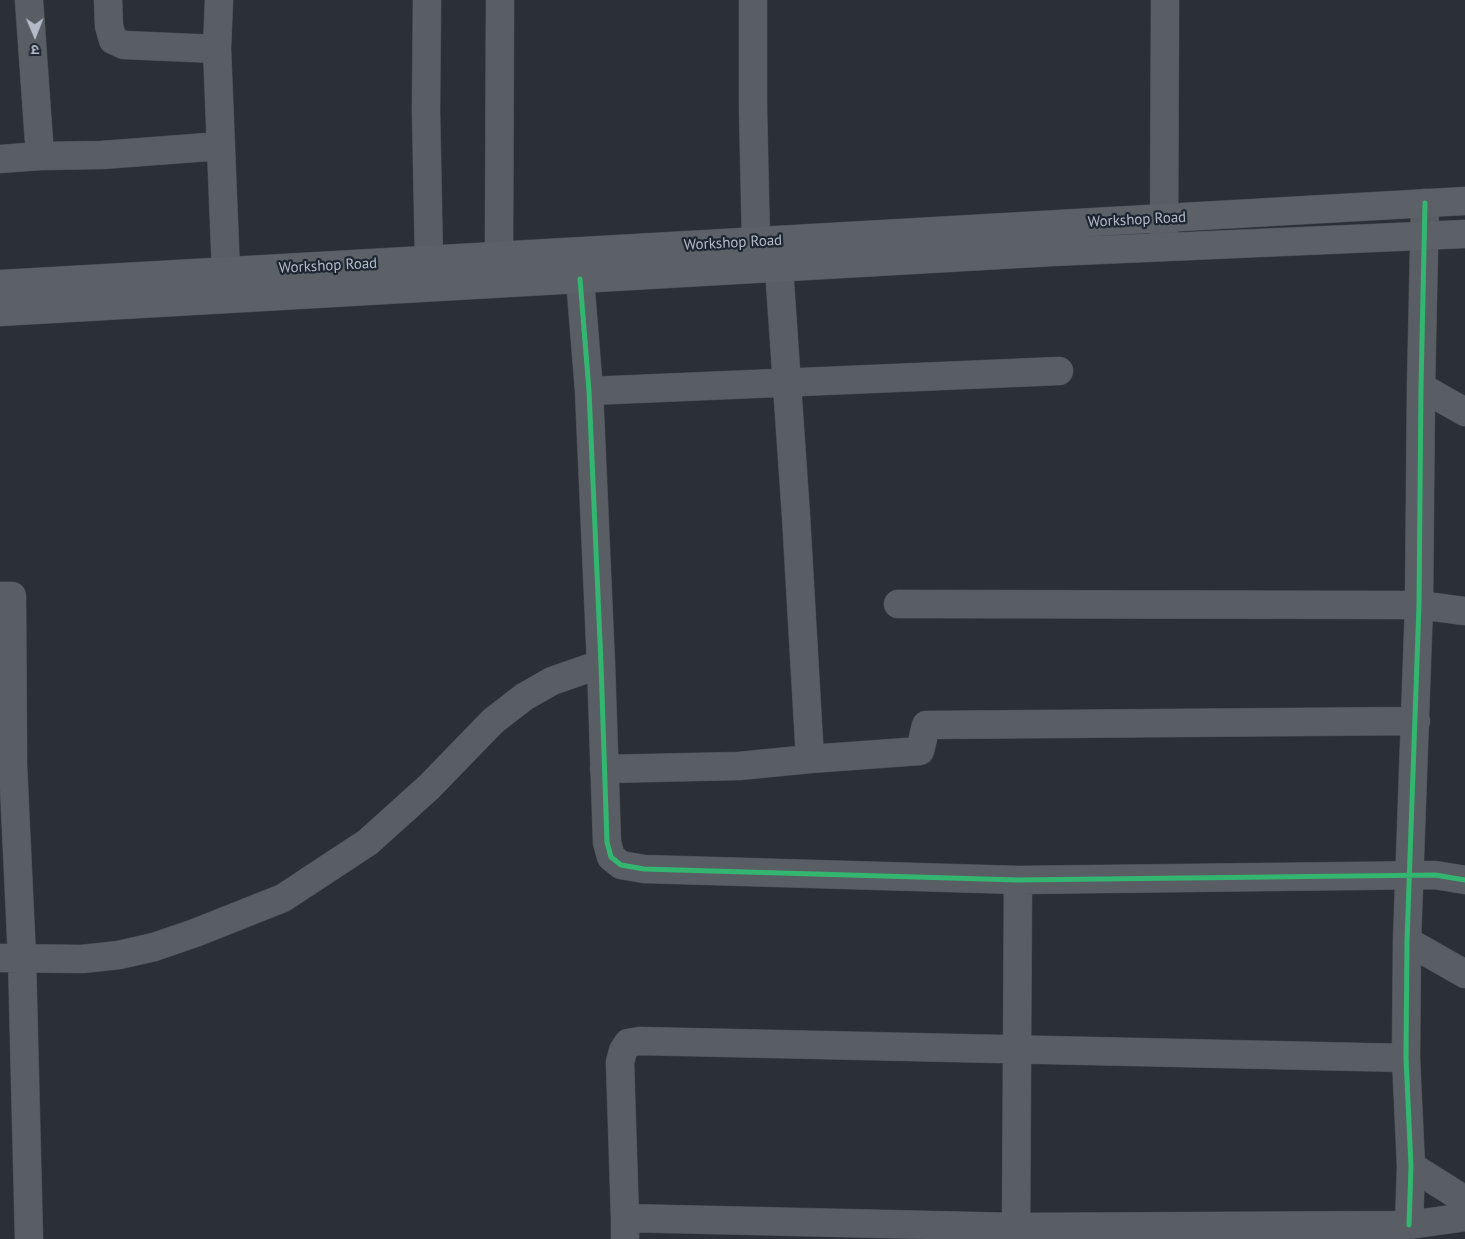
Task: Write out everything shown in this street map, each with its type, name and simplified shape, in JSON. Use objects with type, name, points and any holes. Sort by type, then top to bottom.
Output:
[{"type":"main road","name":"Workshop Road","points":[[0,284],[1465,201]]},
{"type":"main road","name":"Workshop Road","points":[[0,312],[1164,247],[1465,234]]},
{"type":"street","points":[[30,0],[40,156]]},
{"type":"street","points":[[108,0],[109,26],[113,40],[124,45],[218,49]]},
{"type":"street","points":[[219,0],[218,49],[226,272]]},
{"type":"street","points":[[426,0],[429,260]]},
{"type":"street","points":[[499,256],[500,0]]},
{"type":"street","points":[[753,0],[756,242]]},
{"type":"street","points":[[1164,247],[1165,0]]},
{"type":"street","points":[[0,159],[102,155],[221,146]]},
{"type":"street","points":[[1409,1225],[1411,1166],[1406,1058],[1407,941],[1419,605],[1425,203]]},
{"type":"street","points":[[779,268],[810,759]]},
{"type":"street","points":[[580,279],[589,392],[601,664],[606,842],[611,857],[621,865],[644,869],[1018,880],[1435,875],[1465,880]]},
{"type":"street","points":[[589,392],[1058,371]]},
{"type":"street","points":[[1421,387],[1465,412]]},
{"type":"street","points":[[0,596],[12,596],[6,766],[11,958],[29,1239]]},
{"type":"street","points":[[898,604],[1419,605],[1465,610]]},
{"type":"street","points":[[11,958],[82,959],[119,955],[154,947],[195,933],[283,898],[368,842],[428,787],[493,721],[524,697],[552,681],[601,664]]},
{"type":"street","points":[[604,769],[739,766],[920,751],[926,725],[1416,721]]},
{"type":"street","points":[[1016,1233],[1018,880]]},
{"type":"street","points":[[1407,941],[1465,974]]},
{"type":"street","points":[[1406,1058],[640,1040],[628,1043],[623,1051],[620,1062],[625,1229],[1016,1233],[1409,1225],[1465,1217]]},
{"type":"street","points":[[1411,1166],[1465,1200]]},
{"type":"cycle path","points":[[1409,1225],[1411,1166],[1406,1058],[1407,941],[1419,605],[1425,203]]},
{"type":"cycle path","points":[[580,279],[589,391],[607,842],[611,857],[621,865],[644,869],[1018,880],[1435,875],[1465,880]]}]
